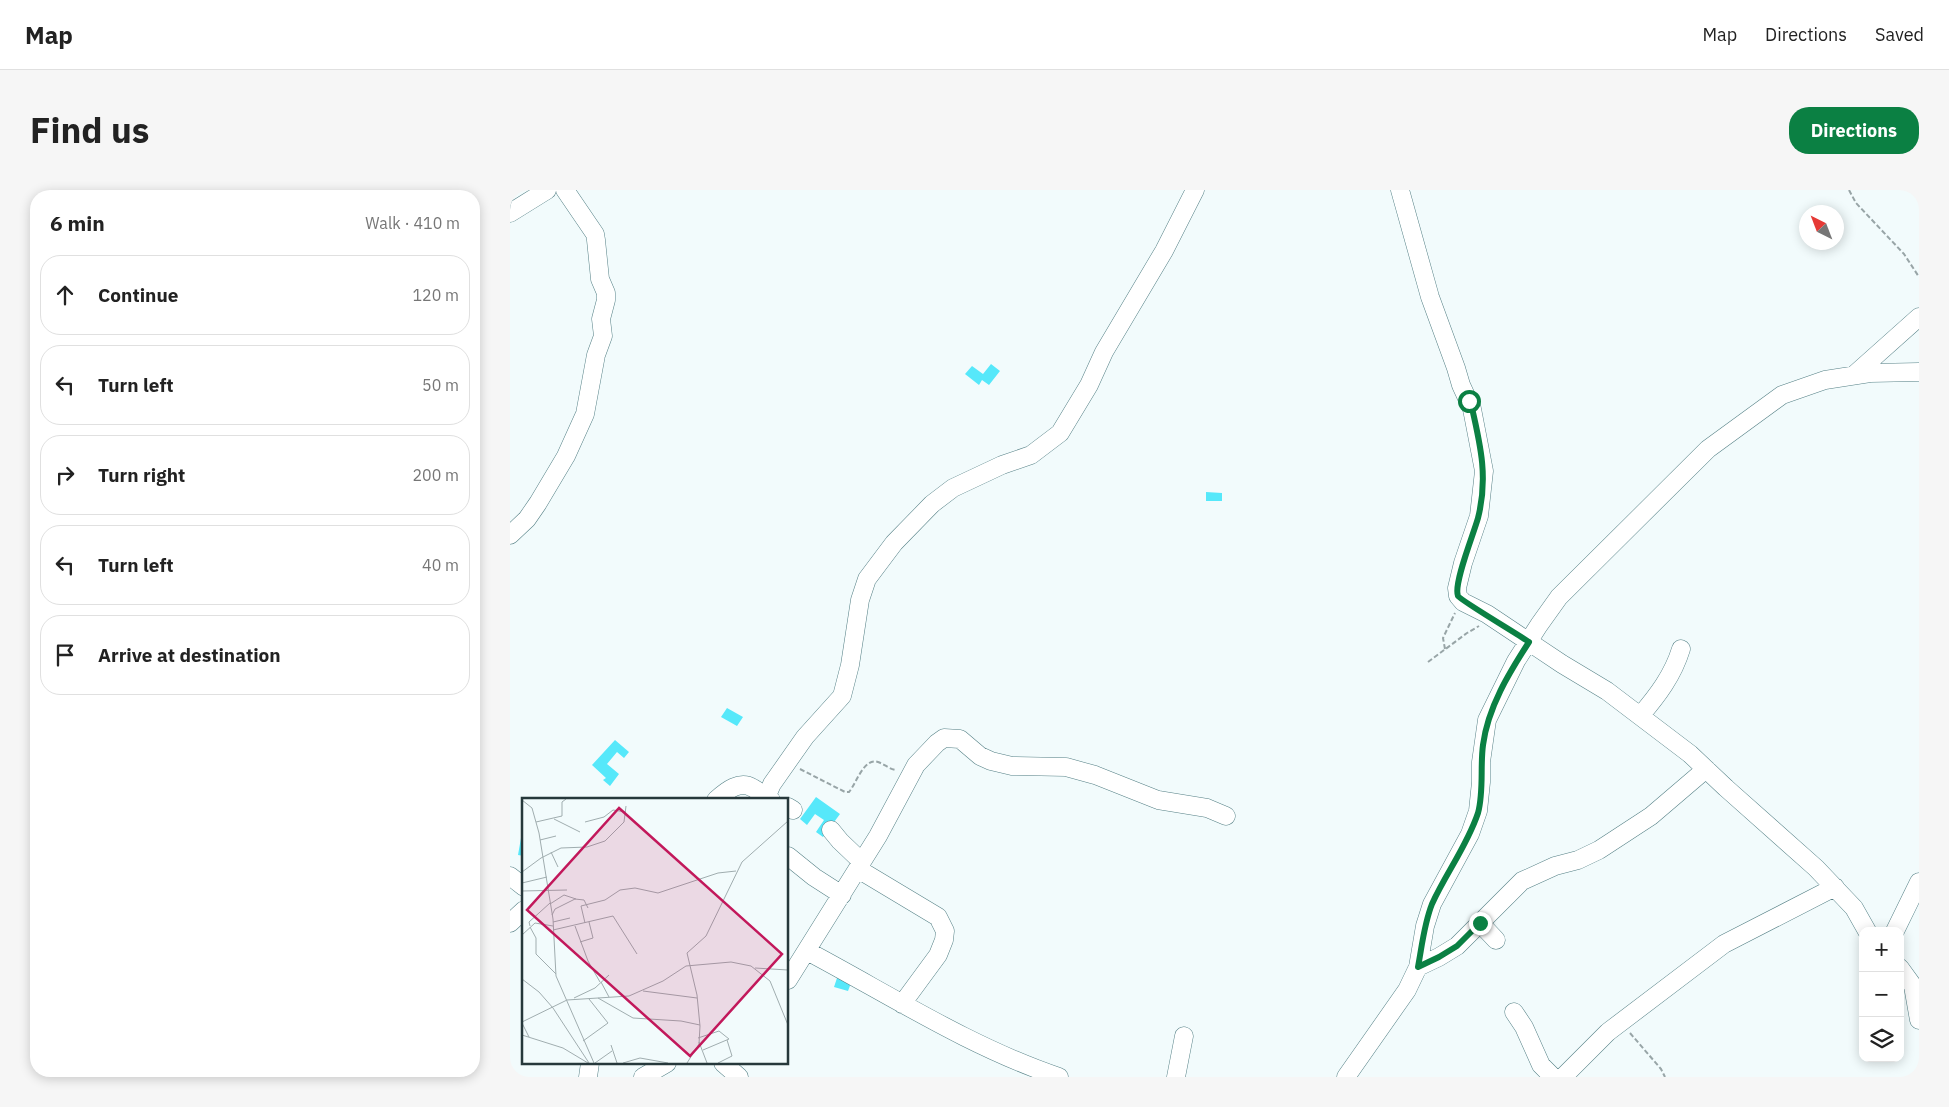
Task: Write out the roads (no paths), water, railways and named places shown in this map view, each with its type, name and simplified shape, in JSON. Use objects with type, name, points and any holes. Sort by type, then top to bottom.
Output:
[{"type":"street","points":[[510,213],[547,190]]},
{"type":"street","points":[[510,536],[532,513],[566,456],[585,414],[596,355],[603,336],[601,319],[606,293],[600,279],[595,234],[565,190]]},
{"type":"street","points":[[768,798],[783,768],[805,737],[842,696],[852,656],[860,600],[867,579],[894,542],[932,504],[953,488],[1002,465],[1031,455],[1060,433],[1090,385],[1104,352],[1164,251],[1196,190]]},
{"type":"street","points":[[1400,190],[1430,297],[1461,385],[1472,408],[1484,471],[1479,516],[1463,563],[1457,588],[1458,595],[1463,602],[1496,620],[1607,691],[1690,754],[1835,886],[1854,908],[1865,927]]},
{"type":"street","points":[[1854,375],[1919,317]]},
{"type":"street","points":[[1346,1077],[1407,990],[1418,967],[1425,926],[1432,904],[1470,834],[1478,811],[1483,744],[1487,720],[1508,677],[1538,626],[1566,591],[1708,449],[1782,395],[1825,380],[1870,372],[1919,372]]},
{"type":"street","points":[[1640,716],[1663,688],[1682,649]]},
{"type":"street","points":[[789,978],[860,866],[915,767],[936,743],[944,738],[960,739],[980,756],[991,761],[1012,766],[1066,768],[1095,775],[1158,800],[1206,808],[1226,816]]},
{"type":"street","points":[[1418,967],[1457,946],[1522,881],[1555,866],[1578,860],[1599,850],[1651,816],[1706,769]]},
{"type":"street","points":[[719,798],[733,787],[741,784],[752,787],[766,798]]},
{"type":"street","points":[[831,830],[860,866],[938,916],[945,931],[944,940],[938,955],[902,1004]]},
{"type":"street","points":[[789,857],[814,877],[842,895]]},
{"type":"street","points":[[510,876],[522,885]]},
{"type":"street","points":[[1896,927],[1919,882]]},
{"type":"street","points":[[1563,1077],[1588,1051],[1620,1023],[1724,944],[1835,886]]},
{"type":"street","points":[[510,924],[522,912]]},
{"type":"street","points":[[1480,923],[1496,940]]},
{"type":"street","points":[[808,950],[902,1004],[1021,1064],[1059,1077]]},
{"type":"street","points":[[1908,972],[1913,986],[1919,1020]]},
{"type":"street","points":[[1514,1012],[1524,1027],[1541,1065],[1553,1077]]},
{"type":"street","points":[[1176,1077],[1184,1036]]},
{"type":"street","points":[[588,1077],[590,1064]]},
{"type":"street","points":[[644,1077],[665,1064]]},
{"type":"street","points":[[724,1064],[739,1077]]}]
